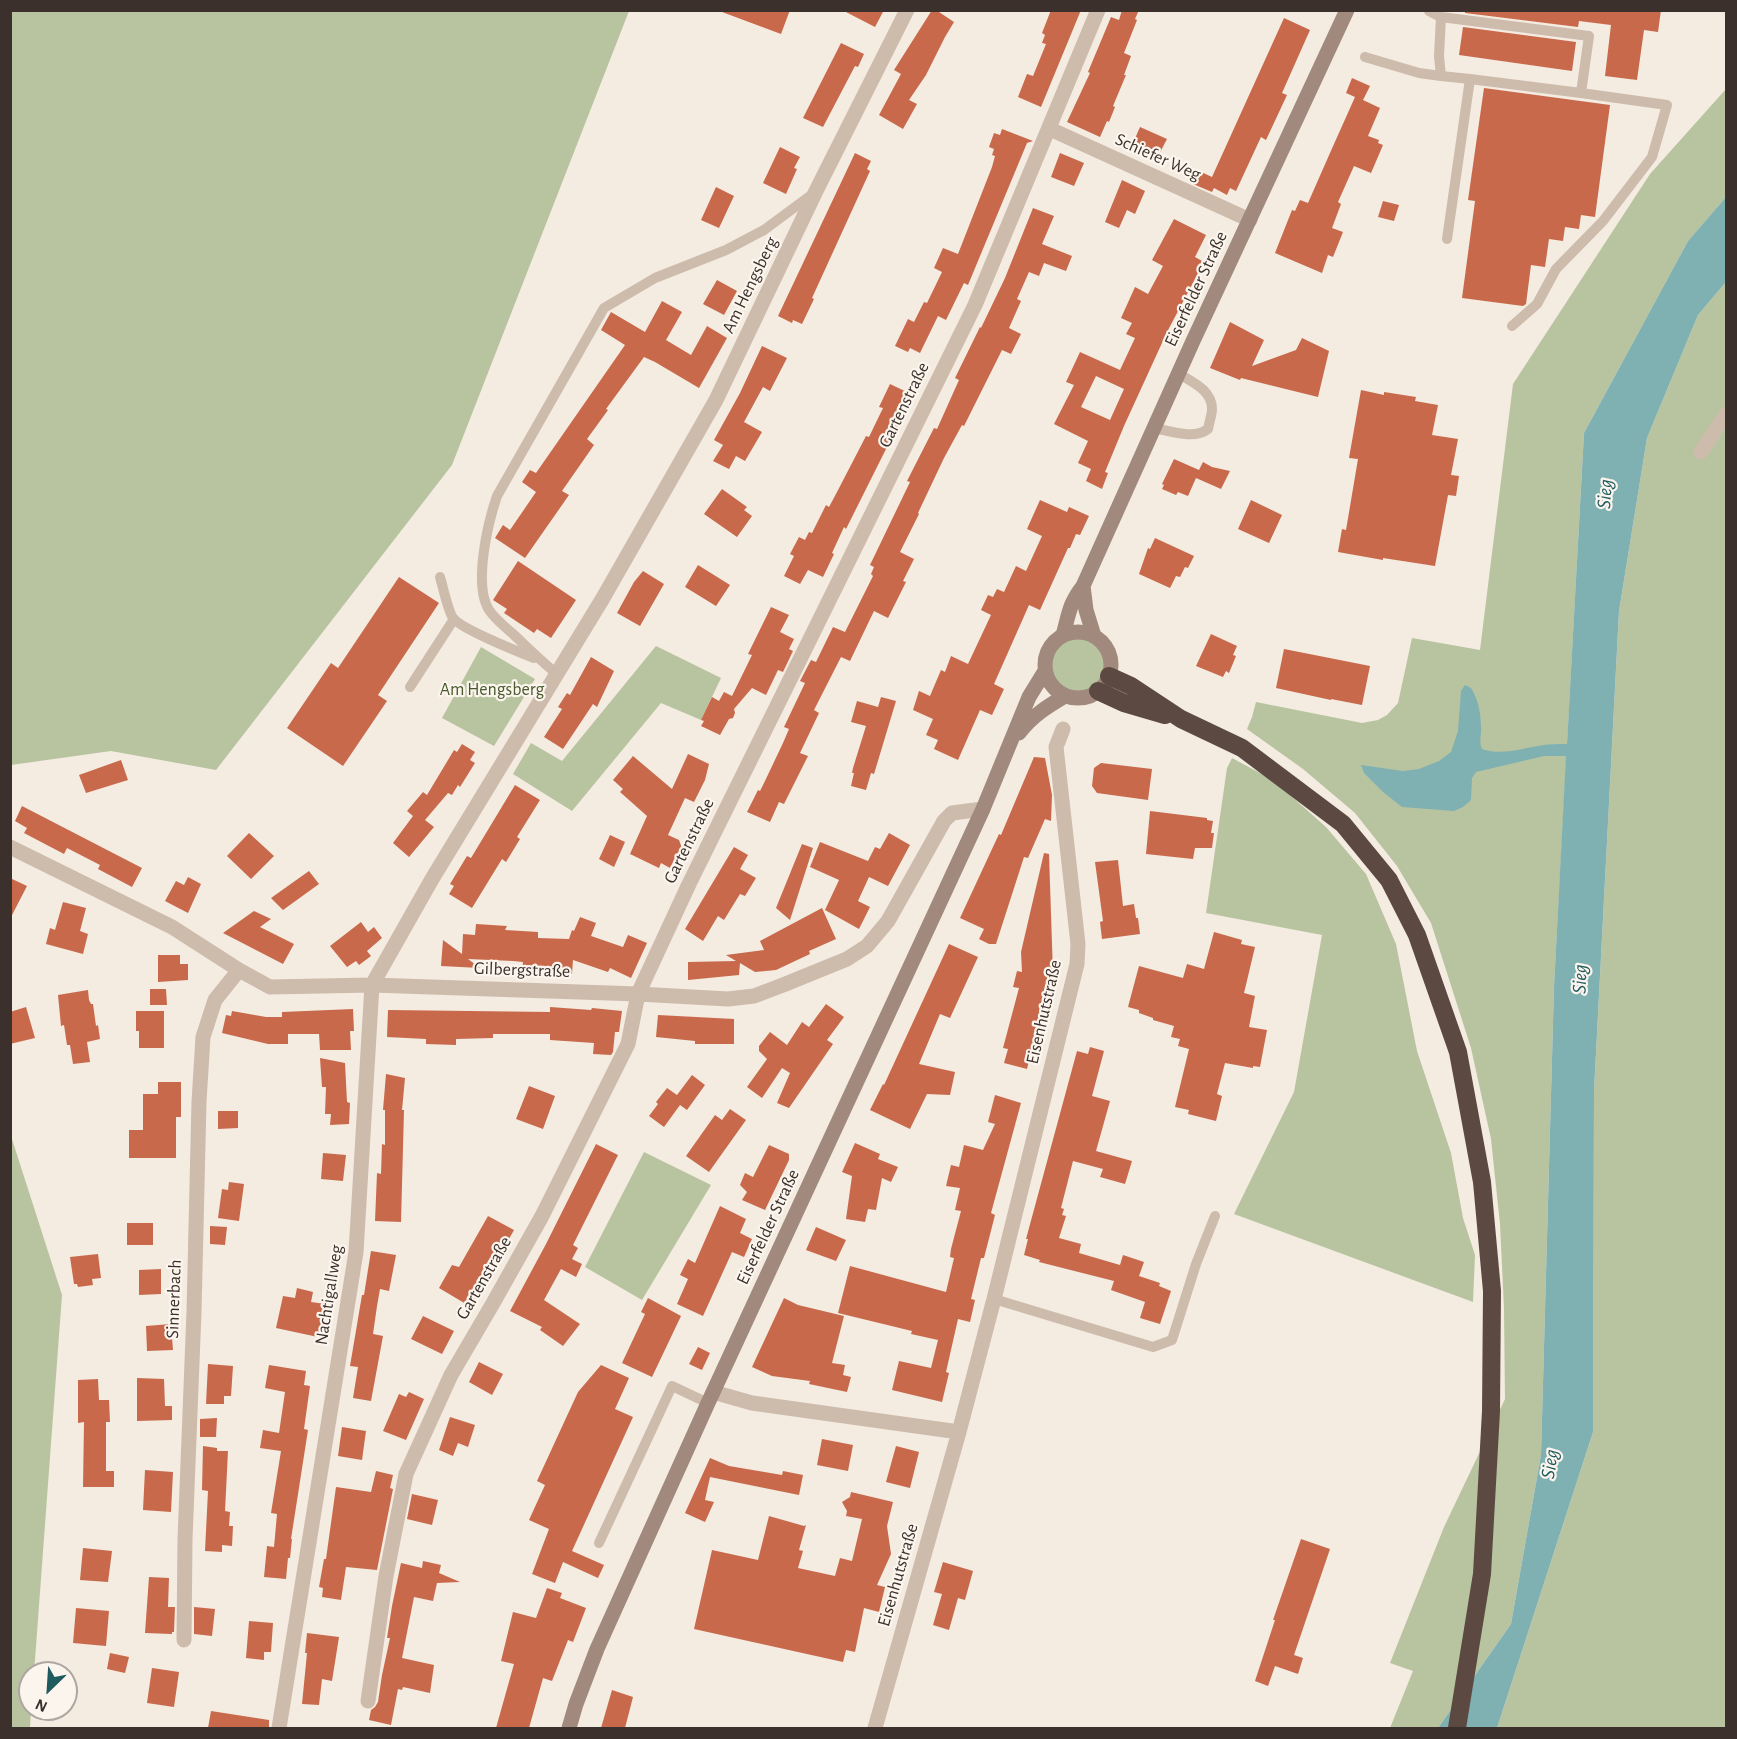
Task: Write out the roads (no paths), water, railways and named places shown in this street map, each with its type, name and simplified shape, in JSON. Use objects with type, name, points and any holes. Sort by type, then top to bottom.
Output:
[{"type":"highway","points":[[1109,676],[1131,686],[1181,719],[1242,748],[1343,824],[1389,880],[1417,935],[1458,1052],[1482,1182],[1492,1291],[1491,1411],[1482,1574],[1457,1728]]},
{"type":"highway","points":[[1098,691],[1124,703],[1181,719]]},
{"type":"main road","name":"Eiserfelder Straße","points":[[569,1728],[597,1649],[710,1397],[983,809],[1029,697],[1045,671],[1048,650],[1063,635],[1069,607],[1074,596],[1083,586],[1347,10]]},
{"type":"main road","points":[[1083,586],[1086,610],[1094,636]]},
{"type":"main road","points":[[1063,635],[1084,632],[1094,636],[1107,649],[1111,667],[1107,682],[1098,691]]},
{"type":"main road","points":[[1045,671],[1056,690],[1065,696]]},
{"type":"main road","name":"Eiserfelder Straße","points":[[1010,745],[1027,722],[1041,710],[1065,696],[1082,698],[1098,691]]},
{"type":"street","name":"Am Hengsberg","points":[[432,879],[603,598],[716,400],[816,191],[907,10]]},
{"type":"street","name":"Gartenstraße","points":[[368,1701],[386,1576],[406,1474],[451,1375],[542,1216],[628,1044],[638,994],[689,884],[975,305],[1098,10]]},
{"type":"street","name":"Schiefer Weg","points":[[1050,129],[1250,220]]},
{"type":"street","points":[[1701,452],[1726,414]]},
{"type":"street","name":"Eisenhutstraße","points":[[875,1728],[959,1432],[1077,964],[1078,944],[1056,747],[1063,729]]},
{"type":"street","name":"Gilbergstraße","points":[[10,847],[172,927],[270,987],[372,985],[728,999],[754,996],[847,959],[867,946],[888,921],[944,821],[952,813],[983,809]]},
{"type":"street","name":"Nachtigallweg","points":[[279,1728],[356,1252],[372,985],[432,879]]},
{"type":"street","name":"Sinnerbach","points":[[184,1640],[185,1539],[203,1037],[215,1000],[239,970]]},
{"type":"street","points":[[710,1397],[959,1432]]},
{"type":"lane","points":[[1420,10],[1442,17],[1589,36],[1581,93]]},
{"type":"lane","points":[[1441,76],[1442,17]]},
{"type":"lane","points":[[1365,57],[1419,73],[1667,105],[1652,157],[1603,221],[1556,268],[1537,304],[1512,326]]},
{"type":"lane","points":[[1447,239],[1470,79]]},
{"type":"lane","points":[[557,674],[540,661],[489,610],[484,597],[481,585],[489,519],[497,496],[603,308],[655,278],[726,250],[764,230],[816,191]]},
{"type":"lane","points":[[1154,428],[1195,434],[1203,433],[1208,429],[1212,408],[1210,401],[1200,386],[1179,374]]},
{"type":"lane","points":[[440,577],[454,618],[465,627],[540,661]]},
{"type":"lane","points":[[410,687],[454,618]]},
{"type":"lane","points":[[994,1299],[1153,1347],[1163,1344],[1172,1340],[1196,1264],[1215,1216]]},
{"type":"lane","points":[[599,1543],[672,1386],[710,1397]]},
{"type":"water","name":"Sieg","points":[[1726,197],[1726,282],[1698,315],[1647,438],[1619,611],[1594,1091],[1593,1432],[1497,1728],[1438,1728],[1511,1624],[1541,1455],[1554,987],[1566,756],[1544,756],[1476,772],[1472,778],[1471,800],[1454,811],[1402,807],[1364,773],[1361,765],[1403,771],[1419,769],[1439,761],[1451,752],[1458,731],[1461,691],[1465,685],[1471,688],[1478,703],[1482,749],[1505,752],[1543,745],[1567,744],[1584,433],[1688,241]]}]
